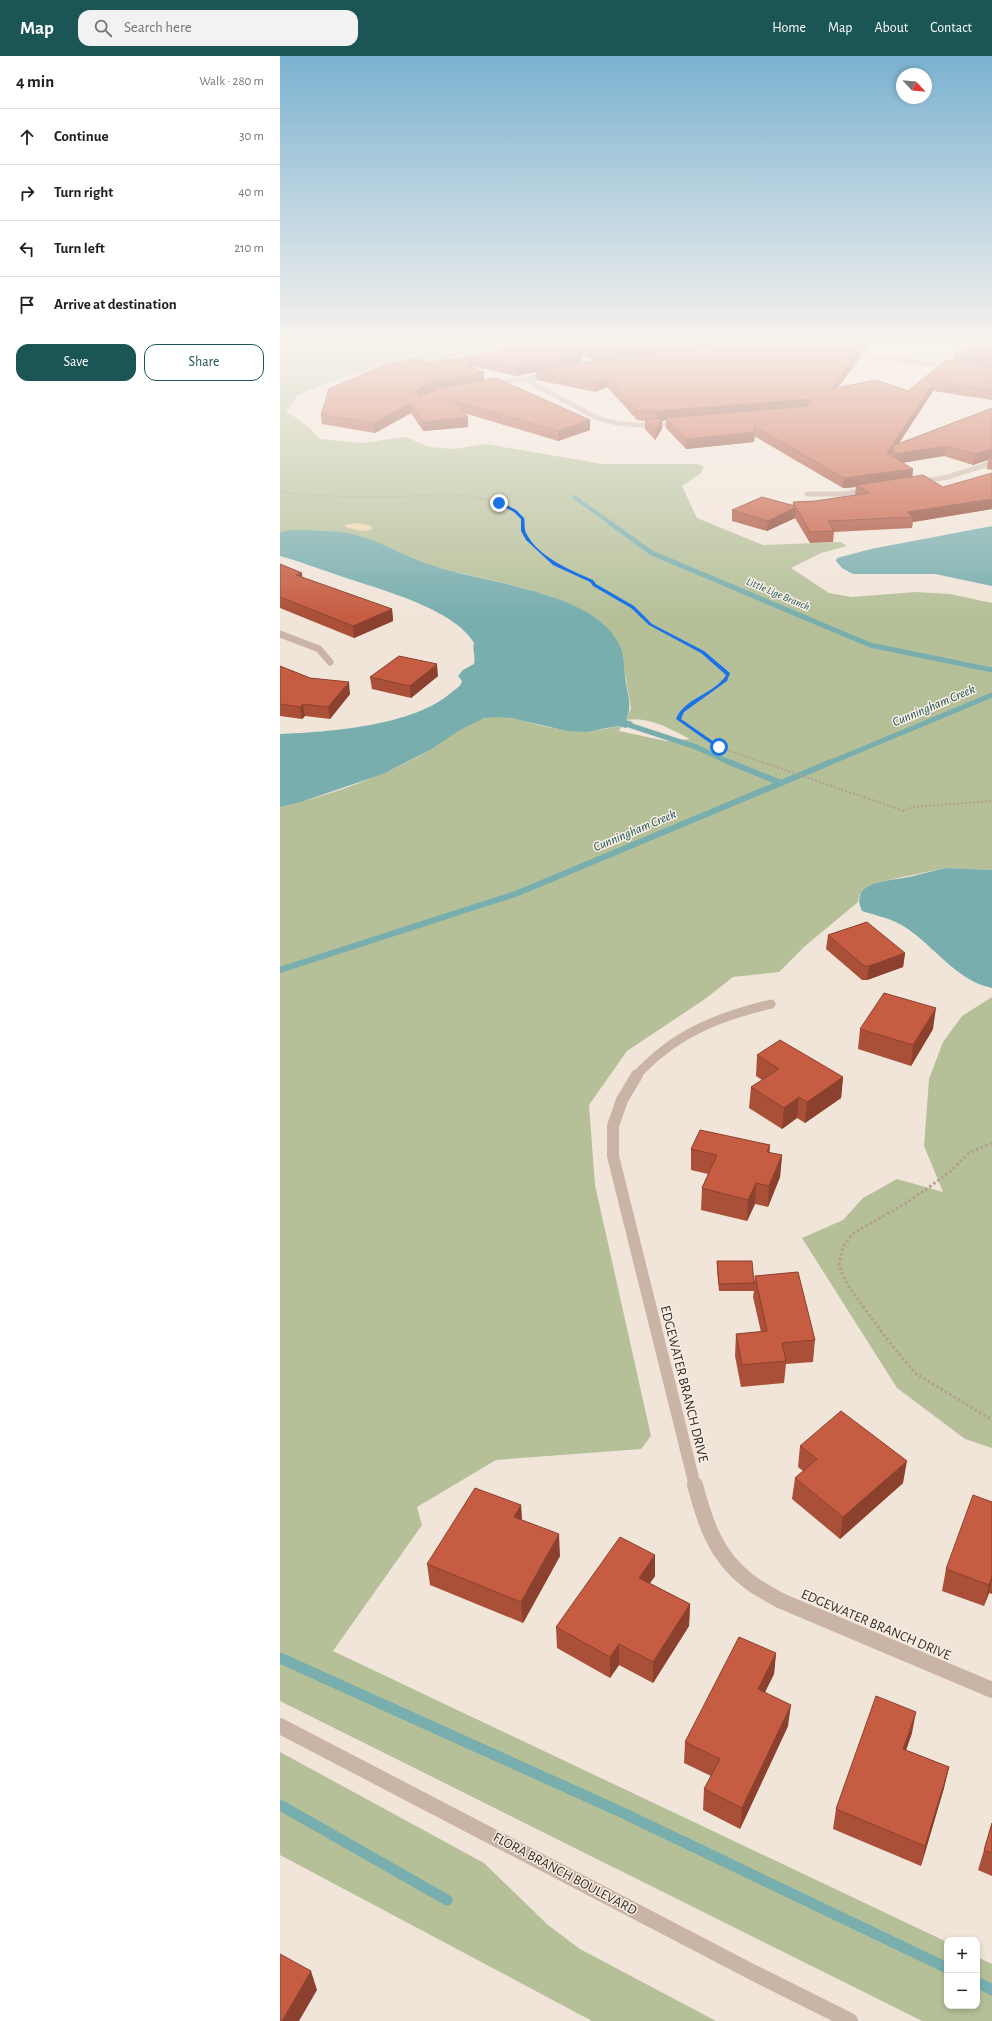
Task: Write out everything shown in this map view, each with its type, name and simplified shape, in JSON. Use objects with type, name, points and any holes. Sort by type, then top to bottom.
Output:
[{"type":"street","points":[[911,484],[948,477],[992,463]]},
{"type":"street","points":[[807,494],[844,494],[874,489]]},
{"type":"street","points":[[280,634],[319,649],[330,662]]},
{"type":"street","name":"EDGEWATER BRANCH DRIVE","points":[[770,1004],[746,1009],[713,1020],[683,1035],[661,1051],[638,1073],[622,1098],[613,1126],[613,1156],[683,1442],[706,1525],[722,1554],[747,1580],[779,1600],[992,1690]]},
{"type":"street","name":"FLORA BRANCH BOULEVARD","points":[[280,1726],[752,1972],[850,2021]]},
{"type":"path","points":[[280,492],[336,497],[402,497],[456,494],[483,499],[507,506],[523,518],[523,531],[528,540],[551,562],[560,568],[586,578],[594,585],[633,607],[650,624],[702,652],[729,674],[716,688],[682,712],[679,719],[719,747],[888,807],[904,810],[912,807],[992,801]]},
{"type":"path","points":[[992,1143],[969,1153],[952,1170],[928,1188],[903,1205],[852,1234],[843,1247],[839,1265],[848,1284],[886,1338],[915,1373],[970,1408],[992,1420]]},
{"type":"green space","points":[[280,433],[314,433],[320,439],[361,443],[406,437],[428,447],[454,449],[486,444],[602,464],[699,464],[704,467],[701,473],[682,486],[697,518],[763,545],[841,542],[847,546],[821,553],[791,568],[829,593],[852,597],[916,592],[950,594],[992,603],[992,870],[945,868],[884,881],[859,895],[858,902],[804,947],[779,972],[733,977],[705,999],[627,1051],[589,1105],[595,1185],[651,1436],[641,1449],[496,1460],[417,1507],[422,1525],[333,1651],[944,1941],[944,2009],[980,2009],[980,1958],[992,1964],[992,2021],[922,2021],[280,1701],[280,807],[316,798],[386,772],[427,751],[467,725],[484,718],[507,717],[553,728],[581,731],[599,730],[618,726],[621,727],[619,731],[666,741],[690,739],[659,724],[643,720],[626,720],[631,708],[621,650],[609,631],[591,615],[568,603],[542,593],[440,568],[376,542],[357,536],[346,533],[302,530],[280,532]]},
{"type":"green space","points":[[992,997],[992,1448],[965,1439],[897,1388],[802,1238],[843,1220],[863,1198],[897,1179],[943,1192],[924,1146],[929,1079],[943,1042],[962,1016]]},
{"type":"green space","points":[[280,1752],[484,1863],[548,1925],[580,1949],[716,2021],[592,2021],[280,1855]]},
{"type":"sand","points":[[355,523],[369,525],[373,528],[363,531],[345,527],[345,525]]},
{"type":"water","points":[[992,526],[992,586],[935,574],[853,574],[842,568],[836,561],[837,558],[871,549]]},
{"type":"water","points":[[292,530],[332,531],[356,535],[434,566],[536,592],[562,601],[586,612],[606,626],[621,648],[629,699],[629,709],[626,720],[633,722],[626,728],[618,726],[586,732],[567,731],[511,718],[484,718],[460,730],[430,750],[383,774],[301,802],[280,807],[280,734],[346,729],[394,720],[416,713],[436,703],[458,687],[462,681],[458,676],[463,670],[474,664],[474,643],[464,631],[451,620],[434,610],[395,594],[280,556],[280,532]]},
{"type":"water","points":[[945,868],[992,870],[992,988],[979,984],[957,971],[916,935],[900,924],[862,911],[859,901],[861,894],[866,888],[873,884]]},
{"type":"building","points":[[680,433],[748,433],[686,439]]},
{"type":"building","points":[[766,433],[900,433],[887,453],[913,469],[844,478]]},
{"type":"building","points":[[928,433],[992,433],[992,449],[975,454],[946,446],[895,454],[893,446]]},
{"type":"building","points":[[992,473],[992,499],[907,512],[913,517],[828,521],[834,531],[810,532],[796,507],[768,521],[732,510],[762,497],[795,506],[793,502],[815,501],[870,493],[856,485],[923,475],[943,487]]},
{"type":"building","points":[[280,564],[302,573],[296,575],[392,609],[353,626],[280,597]]},
{"type":"building","points":[[399,656],[437,664],[410,686],[370,677]]},
{"type":"building","points":[[280,666],[310,678],[349,682],[328,707],[303,704],[300,707],[280,704]]},
{"type":"building","points":[[867,922],[905,953],[869,966],[864,966],[828,935]]},
{"type":"building","points":[[884,993],[936,1008],[913,1045],[860,1029]]},
{"type":"building","points":[[780,1040],[843,1077],[807,1102],[799,1097],[784,1108],[751,1087],[779,1069],[757,1055]]},
{"type":"building","points":[[700,1130],[770,1145],[767,1152],[782,1155],[769,1186],[756,1183],[748,1200],[702,1188],[717,1155],[691,1149]]},
{"type":"building","points":[[717,1261],[752,1261],[754,1283],[719,1284]]},
{"type":"building","points":[[798,1272],[815,1340],[782,1343],[786,1361],[742,1365],[736,1334],[767,1331],[755,1276]]},
{"type":"building","points":[[841,1411],[907,1461],[843,1517],[795,1478],[817,1459],[800,1446]]},
{"type":"building","points":[[475,1488],[521,1505],[514,1517],[559,1534],[521,1602],[427,1564]]},
{"type":"building","points":[[973,1495],[992,1502],[992,1576],[989,1585],[946,1569]]},
{"type":"building","points":[[620,1537],[655,1555],[639,1578],[690,1604],[653,1662],[619,1644],[610,1657],[556,1627]]},
{"type":"building","points":[[739,1637],[776,1653],[758,1689],[791,1705],[742,1808],[704,1789],[720,1759],[685,1742]]},
{"type":"building","points":[[876,1696],[916,1712],[903,1749],[949,1767],[925,1846],[836,1809]]},
{"type":"building","points":[[992,1823],[992,1853],[984,1850]]},
{"type":"building","points":[[280,1954],[311,1971],[282,2021],[280,2021]]},
{"type":"waterway","name":"Little Lige Branch","points":[[574,497],[612,524]]},
{"type":"waterway","name":"Little Lige Branch","points":[[610,523],[652,553],[870,645],[992,670]]},
{"type":"waterway","name":"Cunningham Creek","points":[[829,763],[992,695]]},
{"type":"waterway","points":[[629,725],[696,747],[731,763]]},
{"type":"waterway","points":[[729,762],[781,783]]},
{"type":"waterway","name":"Cunningham Creek","points":[[781,783],[831,762]]},
{"type":"waterway","name":"Cunningham Creek","points":[[280,970],[518,893],[781,783]]},
{"type":"waterway","points":[[280,1658],[621,1812],[944,1967]]},
{"type":"waterway","points":[[280,1805],[447,1900]]},
{"type":"waterway","points":[[980,1984],[992,1990]]},
{"type":"route","points":[[499,503],[515,511],[523,518],[523,531],[528,540],[554,565],[592,581],[594,585],[633,607],[650,624],[702,652],[729,674],[716,688],[695,701],[682,712],[679,719],[684,724],[719,747]]}]
